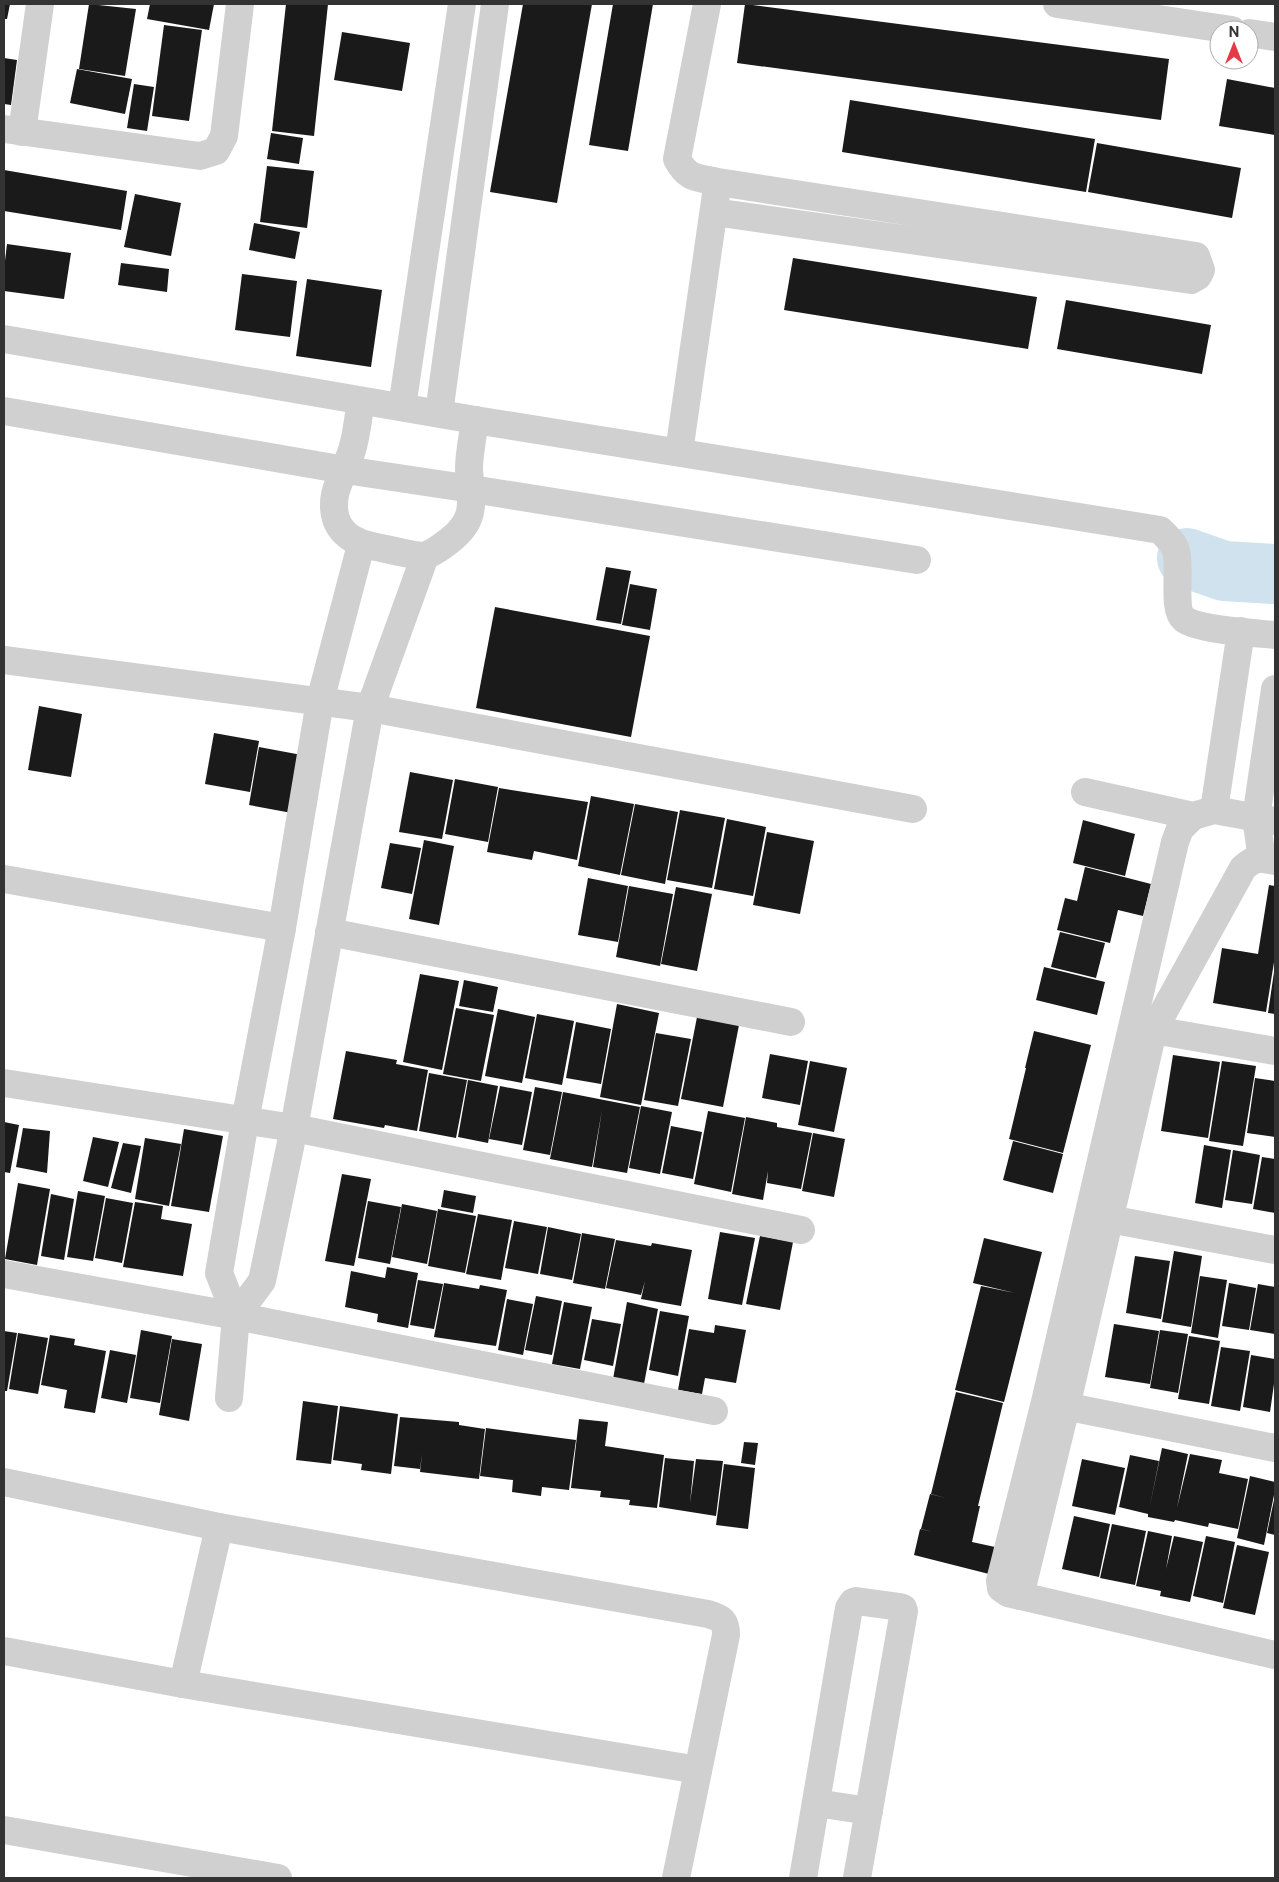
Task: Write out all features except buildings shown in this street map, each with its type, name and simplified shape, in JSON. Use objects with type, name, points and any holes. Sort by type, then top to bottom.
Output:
[{"type":"street","points":[[40,4],[13,130],[200,156],[216,151],[224,136],[240,4]]},
{"type":"street","points":[[402,407],[462,4]]},
{"type":"street","points":[[439,413],[495,4]]},
{"type":"street","points":[[707,4],[677,160],[683,171],[692,176],[718,182],[1196,256],[1201,270],[1198,276],[1191,280],[714,212]]},
{"type":"street","points":[[1056,4],[1209,27]]},
{"type":"street","points":[[1259,34],[1275,36]]},
{"type":"street","points":[[679,452],[718,182]]},
{"type":"street","points":[[4,339],[358,419],[402,407],[439,413],[474,427],[679,452],[1160,530],[1170,539],[1176,550],[1178,611],[1184,619],[1198,625],[1275,636]]},
{"type":"street","points":[[4,412],[345,470],[471,478],[917,560]]},
{"type":"street","points":[[358,419],[345,470],[336,486],[334,503],[336,520],[347,535],[361,544],[425,556],[458,534],[467,522],[472,504],[471,478],[474,427]]},
{"type":"street","points":[[229,1398],[236,1316],[219,1272],[245,1121],[282,928],[320,701],[361,544]]},
{"type":"street","points":[[236,1316],[262,1281],[294,1128],[370,708],[425,556]]},
{"type":"street","points":[[1241,631],[1204,813],[1180,829],[1175,842],[1143,1028],[1056,1404],[1000,1581],[1002,1588],[1008,1593],[1275,1656]]},
{"type":"street","points":[[4,660],[370,708],[913,809]]},
{"type":"street","points":[[1143,1028],[1243,868],[1252,860],[1269,860],[1266,819],[1275,689]]},
{"type":"street","points":[[1085,792],[1204,813],[1266,819]]},
{"type":"street","points":[[4,879],[282,928]]},
{"type":"street","points":[[329,932],[791,1022]]},
{"type":"street","points":[[1143,1028],[1275,1051]]},
{"type":"street","points":[[4,1083],[294,1128],[801,1230]]},
{"type":"street","points":[[1099,1217],[1275,1250]]},
{"type":"street","points":[[4,1274],[236,1316],[714,1410]]},
{"type":"street","points":[[1056,1404],[1275,1448]]},
{"type":"street","points":[[4,1482],[219,1527],[708,1614],[720,1618],[726,1626],[726,1636],[676,1878]]},
{"type":"street","points":[[183,1684],[219,1527]]},
{"type":"street","points":[[802,1878],[851,1604],[856,1600],[900,1607],[904,1610],[857,1878]]},
{"type":"street","points":[[4,1651],[183,1684],[698,1770]]},
{"type":"street","points":[[816,1803],[869,1811]]},
{"type":"street","points":[[4,1830],[150,1867],[278,1878]]},
{"type":"waterway","points":[[1187,558],[1224,571],[1275,574]]}]
